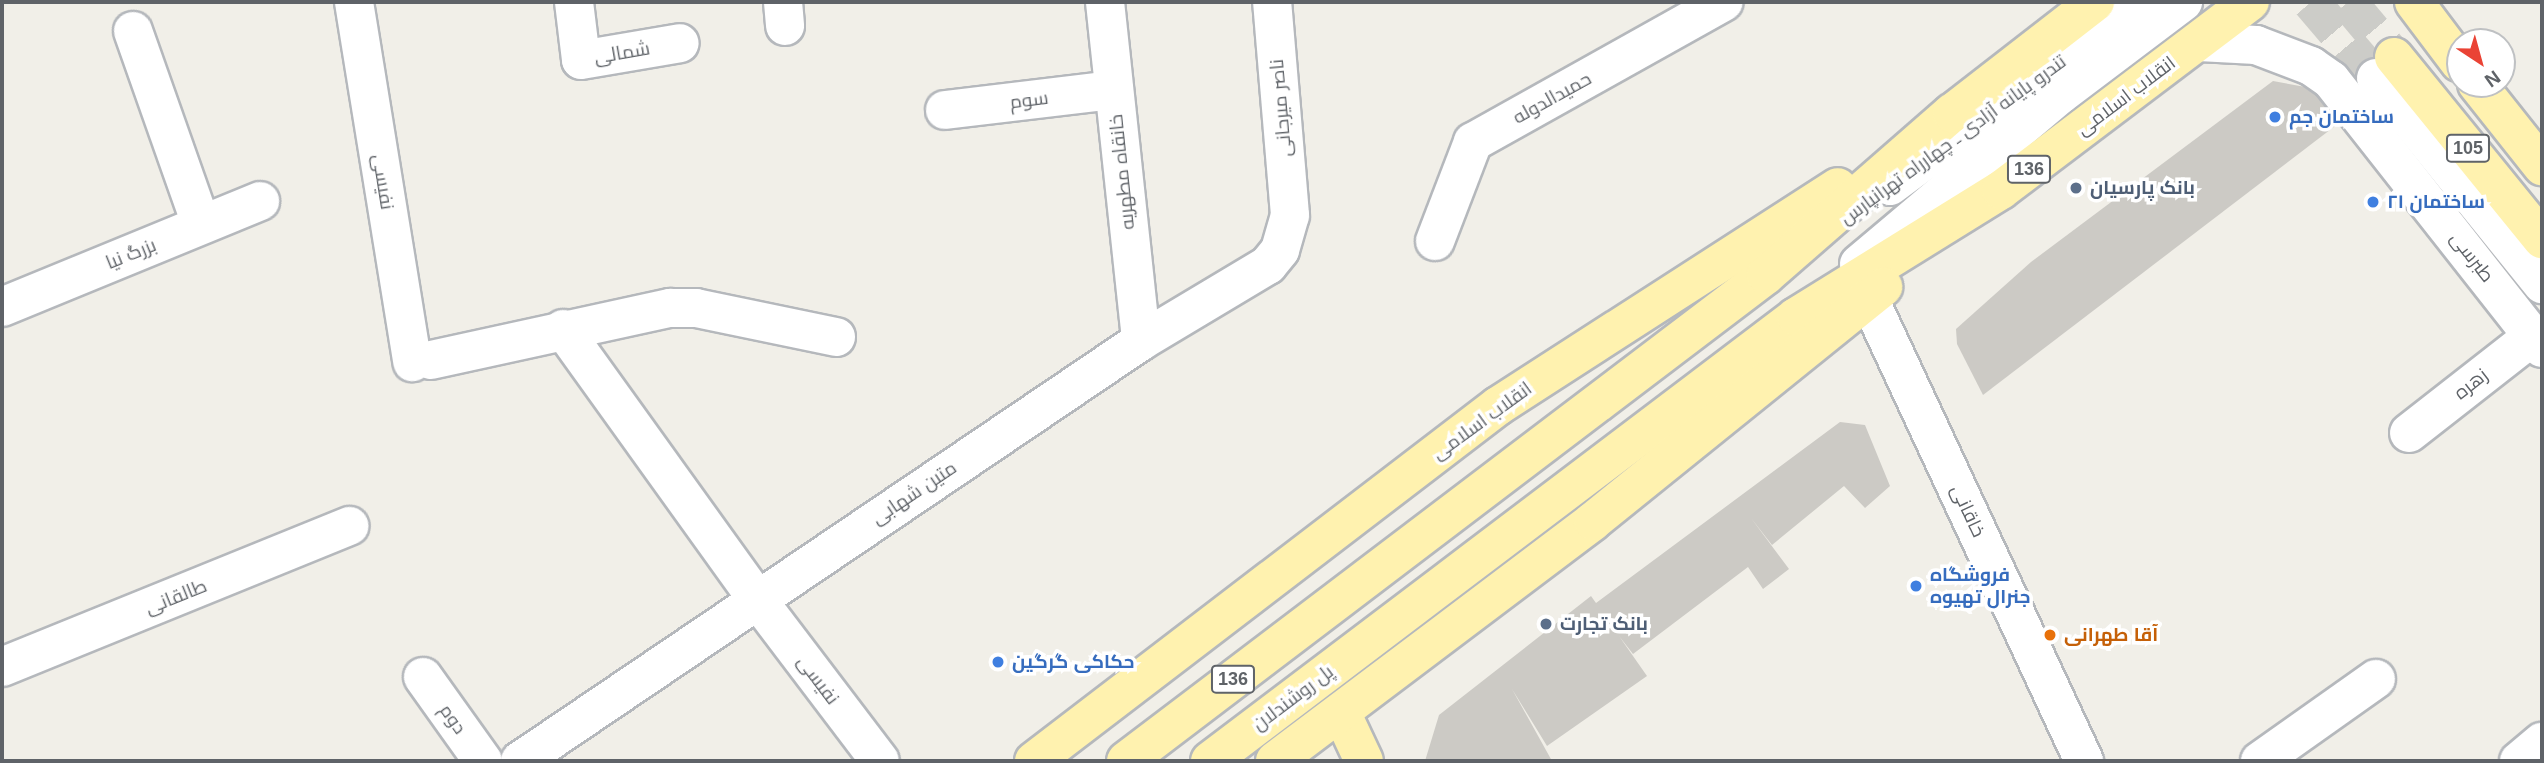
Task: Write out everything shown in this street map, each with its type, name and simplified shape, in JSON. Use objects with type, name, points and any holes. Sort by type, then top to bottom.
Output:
[{"type":"main road","name":"انقلاب اسلامی","points":[[1126,761],[1766,275],[1952,113],[2095,2]]},
{"type":"main road","name":"انقلاب اسلامی","points":[[1275,761],[1593,520],[2001,190],[2250,2]]},
{"type":"main road","points":[[2414,2],[2446,44]]},
{"type":"main road","name":"105","points":[[2385,67],[2542,239]]},
{"type":"main road","points":[[2488,98],[2542,166]]},
{"type":"main road","name":"انقلاب اسلامی","points":[[1034,761],[1498,407],[1952,113]]},
{"type":"main road","name":"انقلاب اسلامی","points":[[1377,635],[1796,317],[2001,190]]},
{"type":"main road","name":"پل روشندلان","points":[[1210,761],[1377,635]]},
{"type":"main road","points":[[1341,712],[1364,761]]},
{"type":"street","name":"نفیسی","points":[[355,2],[421,361],[670,308],[696,308],[836,337]]},
{"type":"street","name":"شمالی","points":[[574,2],[581,60],[680,43]]},
{"type":"street","name":"خانقاه مطهریه","points":[[1105,2],[1112,90],[1141,341]]},
{"type":"street","name":"ناصر میرجانی","points":[[1272,2],[1290,215]]},
{"type":"street","name":"حمیدالدوله","points":[[1435,241],[1473,142],[1723,2]]},
{"type":"street","name":"تندرو پایانه آزادی ـ چهارراه تهرانپارس","points":[[1766,275],[2138,2]]},
{"type":"street","points":[[1796,317],[2062,94],[2183,2]]},
{"type":"street","points":[[133,31],[201,224]]},
{"type":"street","name":"طبرسی","points":[[2199,42],[2256,45],[2311,66],[2331,80],[2538,342]]},
{"type":"street","points":[[2385,67],[2542,284]]},
{"type":"street","name":"سوم","points":[[945,110],[1112,90]]},
{"type":"street","name":"بزرگ نیا","points":[[2,307],[260,201]]},
{"type":"street","name":"متین شهابی","points":[[520,761],[1141,341],[1268,265],[1280,250],[1290,215]]},
{"type":"street","name":"خاقانی","points":[[1869,299],[2084,761]]},
{"type":"street","name":"نفیسی","points":[[564,329],[757,599],[880,761]]},
{"type":"street","name":"زهره","points":[[2409,433],[2538,342]]},
{"type":"street","name":"طالقانی","points":[[2,667],[350,526]]},
{"type":"street","name":"دوم","points":[[423,677],[483,761]]},
{"type":"street","points":[[2260,761],[2376,679]]},
{"type":"street","points":[[2519,761],[2542,742]]},
{"type":"building","points":[[2273,81],[2311,88],[2339,123],[1983,395],[1957,344],[1956,329],[2031,262]]},
{"type":"building","points":[[1840,422],[1865,425],[1890,486],[1865,508],[1844,486],[1772,545],[1751,518],[1789,569],[1763,589],[1748,567],[1633,654],[1619,636],[1647,676],[1547,746],[1512,689],[1552,761],[1425,761],[1439,715],[1591,596],[1596,603]]},
{"type":"tunnel","points":[[2311,2],[2376,78]]},
{"type":"tunnel","points":[[2348,2],[2394,57]]},
{"type":"place","name":"ساختمان جم","points":[[2275,117]]},
{"type":"place","name":"بانک پارسیان","points":[[2076,188]]},
{"type":"place","name":"ساختمان ۲۱","points":[[2373,202]]},
{"type":"place","name":"فروشگاه جنرال تهیوه","points":[[1916,586]]},
{"type":"place","name":"بانک تجارت","points":[[1546,624]]},
{"type":"place","name":"آقا طهرانی","points":[[2050,635]]},
{"type":"place","name":"حکاکی گرگین","points":[[998,662]]}]
